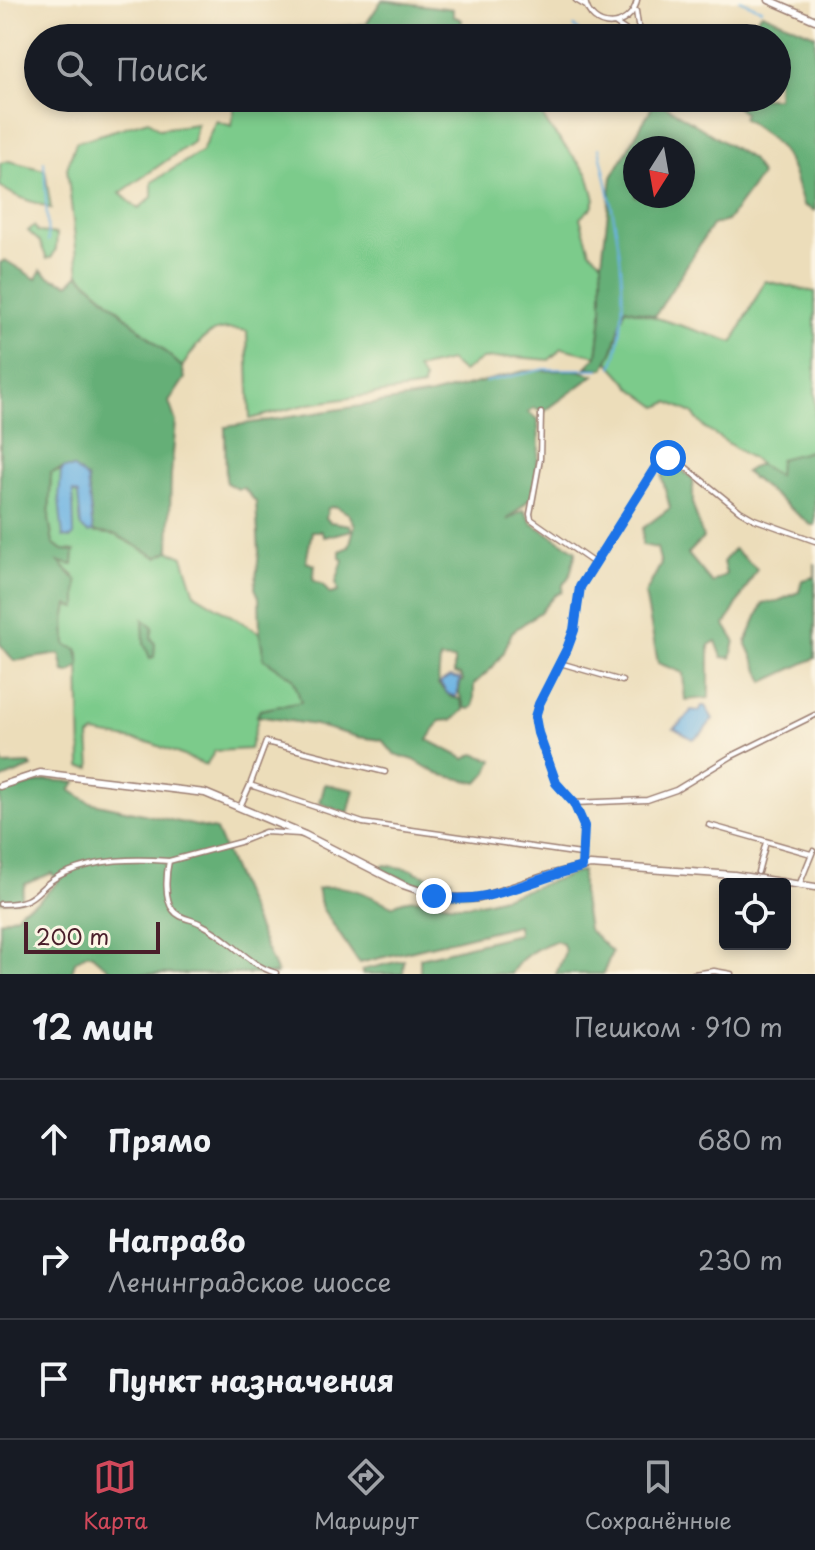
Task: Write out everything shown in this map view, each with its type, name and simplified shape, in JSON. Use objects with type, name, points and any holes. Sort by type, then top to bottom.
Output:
[{"type":"main road","points":[[769,0],[815,20]]},
{"type":"main road","points":[[0,786],[40,773],[195,790],[305,835],[403,885],[437,898],[479,898],[549,875],[582,867],[611,866],[686,871],[815,887]]},
{"type":"street","points":[[576,0],[586,3],[595,19],[616,24],[629,17],[637,2]]},
{"type":"street","points":[[637,2],[638,24]]},
{"type":"street","points":[[541,413],[540,459],[531,519],[594,563]]},
{"type":"street","points":[[582,867],[584,826],[574,803],[556,783],[535,717],[574,630],[580,587],[657,465],[668,458],[678,461],[740,511],[815,541]]},
{"type":"street","points":[[560,663],[622,681]]},
{"type":"street","points":[[574,803],[647,800],[676,790],[732,756],[815,715]]},
{"type":"street","points":[[240,807],[266,742],[385,772]]},
{"type":"street","points":[[250,785],[363,823],[581,854]]},
{"type":"street","points":[[709,825],[812,852],[800,883]]},
{"type":"street","points":[[0,904],[20,904],[34,898],[49,882],[82,867],[132,858],[169,861],[265,832],[305,835]]},
{"type":"street","points":[[758,872],[766,842]]},
{"type":"street","points":[[169,861],[166,886],[171,909],[203,925],[262,969],[276,973]]},
{"type":"street","points":[[694,974],[714,971],[731,974]]},
{"type":"green space","points":[[382,0],[453,9],[453,16],[462,20],[462,24],[366,24]]},
{"type":"green space","points":[[762,13],[788,24],[751,24]]},
{"type":"green space","points":[[791,25],[815,35],[815,211],[803,205],[784,154],[768,137],[742,118],[744,113],[791,112]]},
{"type":"green space","points":[[233,112],[540,112],[588,174],[595,199],[592,207],[580,218],[590,251],[602,261],[602,315],[597,356],[562,348],[549,360],[515,357],[482,359],[463,372],[450,361],[417,369],[424,380],[423,387],[309,404],[250,419],[247,331],[215,331],[202,341],[182,367],[79,274],[67,168],[76,142],[148,120],[159,129],[197,124],[193,142],[120,193],[138,209],[152,197],[152,182],[202,151],[216,121],[232,126]]},
{"type":"green space","points":[[649,112],[675,112],[751,159],[761,175],[727,221],[712,225],[655,316],[625,308],[614,348],[604,369],[586,367],[597,356],[602,315],[602,261],[612,177],[623,158],[623,208],[695,208],[695,136],[635,136]]},
{"type":"green space","points":[[9,161],[45,170],[51,209],[0,186],[0,163]]},
{"type":"green space","points":[[34,226],[38,232],[57,234],[52,257],[47,259],[40,242],[28,231]]},
{"type":"green space","points":[[5,260],[36,279],[41,270],[69,284],[79,274],[182,367],[185,378],[169,402],[176,422],[169,551],[157,557],[116,535],[93,532],[87,478],[64,468],[51,473],[49,519],[53,543],[62,550],[74,551],[73,565],[59,562],[77,581],[77,608],[68,605],[65,620],[66,645],[77,649],[80,665],[70,673],[64,672],[60,654],[14,661],[0,644],[0,263]]},
{"type":"green space","points":[[765,281],[815,292],[815,450],[805,452],[778,476],[705,428],[692,413],[669,402],[658,407],[633,389],[607,360],[614,348],[625,308],[733,342]]},
{"type":"green space","points":[[578,370],[594,375],[545,411],[534,408],[528,412],[538,419],[539,447],[534,495],[507,520],[524,510],[533,524],[576,551],[562,592],[512,632],[504,652],[474,684],[474,706],[470,709],[465,708],[459,693],[463,680],[460,675],[454,674],[454,660],[440,659],[438,684],[451,697],[460,699],[464,710],[453,720],[440,721],[428,740],[465,759],[474,754],[493,760],[488,772],[478,783],[438,774],[414,760],[394,754],[382,740],[257,716],[260,710],[301,702],[293,678],[264,659],[259,597],[255,588],[259,552],[256,502],[244,488],[238,489],[226,483],[225,427],[431,395],[524,371]],"holes":[[[335,506],[349,514],[355,525],[349,547],[340,551],[343,560],[336,582],[338,592],[330,594],[323,585],[313,580],[315,565],[306,562],[312,531],[321,531],[324,537],[352,530],[350,525],[330,522],[326,518],[328,508]]]},
{"type":"green space","points":[[815,450],[815,525],[811,525],[745,472],[758,464],[778,476],[779,459]]},
{"type":"green space","points":[[676,465],[693,479],[693,505],[703,538],[688,554],[712,583],[726,574],[723,562],[734,549],[757,569],[725,625],[735,641],[731,658],[722,657],[716,641],[709,645],[709,698],[685,700],[683,673],[658,663],[645,594],[661,564],[657,548],[642,545],[643,528],[670,508],[662,477],[665,468]]},
{"type":"green space","points":[[74,468],[93,532],[116,535],[157,557],[169,551],[183,557],[195,594],[260,633],[264,659],[293,678],[302,703],[260,710],[250,749],[215,751],[206,765],[151,743],[94,733],[89,737],[91,768],[81,767],[79,653],[77,649],[66,646],[65,620],[68,605],[76,608],[74,576],[57,561],[74,551],[62,550],[53,543],[49,519],[51,473]]},
{"type":"green space","points":[[815,577],[815,658],[764,682],[746,642],[763,603],[778,601],[799,592],[802,580]]},
{"type":"green space","points":[[143,619],[153,627],[154,657],[150,658],[144,643]]},
{"type":"green space","points":[[0,756],[3,765],[30,764],[32,767],[0,780]]},
{"type":"green space","points":[[47,780],[76,782],[70,790],[89,802],[216,830],[277,974],[114,974],[91,954],[86,954],[75,962],[73,974],[0,974],[0,921],[17,915],[38,901],[58,882],[52,873],[25,884],[20,900],[0,902],[0,793]]},
{"type":"green space","points":[[325,784],[354,790],[348,814],[320,803]]},
{"type":"green space","points":[[385,865],[415,870],[438,880],[439,877],[451,879],[450,885],[482,889],[459,894],[430,889],[379,868]]},
{"type":"green space","points":[[582,871],[588,929],[612,952],[603,974],[556,974],[565,952],[563,944],[556,941],[530,953],[511,974],[420,974],[420,958],[518,934],[517,925],[359,963],[322,908],[317,889],[346,888],[392,906],[412,899],[464,905],[502,897]]},
{"type":"green space","points":[[404,960],[403,974],[362,974],[362,970]]},
{"type":"water","points":[[64,468],[74,468],[87,479],[93,532],[88,533],[81,527],[78,494],[73,492],[74,535],[71,538],[63,537],[59,499]]},
{"type":"water","points":[[450,677],[460,679],[456,697],[448,694],[440,683]]},
{"type":"water","points":[[702,706],[713,719],[702,733],[693,739],[674,728],[691,710],[699,711]]},
{"type":"waterway","points":[[739,0],[761,9]]},
{"type":"waterway","points":[[599,148],[616,229],[622,287],[619,342],[612,367]]},
{"type":"waterway","points":[[44,161],[48,241]]},
{"type":"waterway","points":[[485,382],[545,369],[599,369]]},
{"type":"route","points":[[434,896],[470,900],[582,867],[584,826],[574,803],[556,783],[535,717],[574,630],[580,587],[657,465],[668,458]]}]
